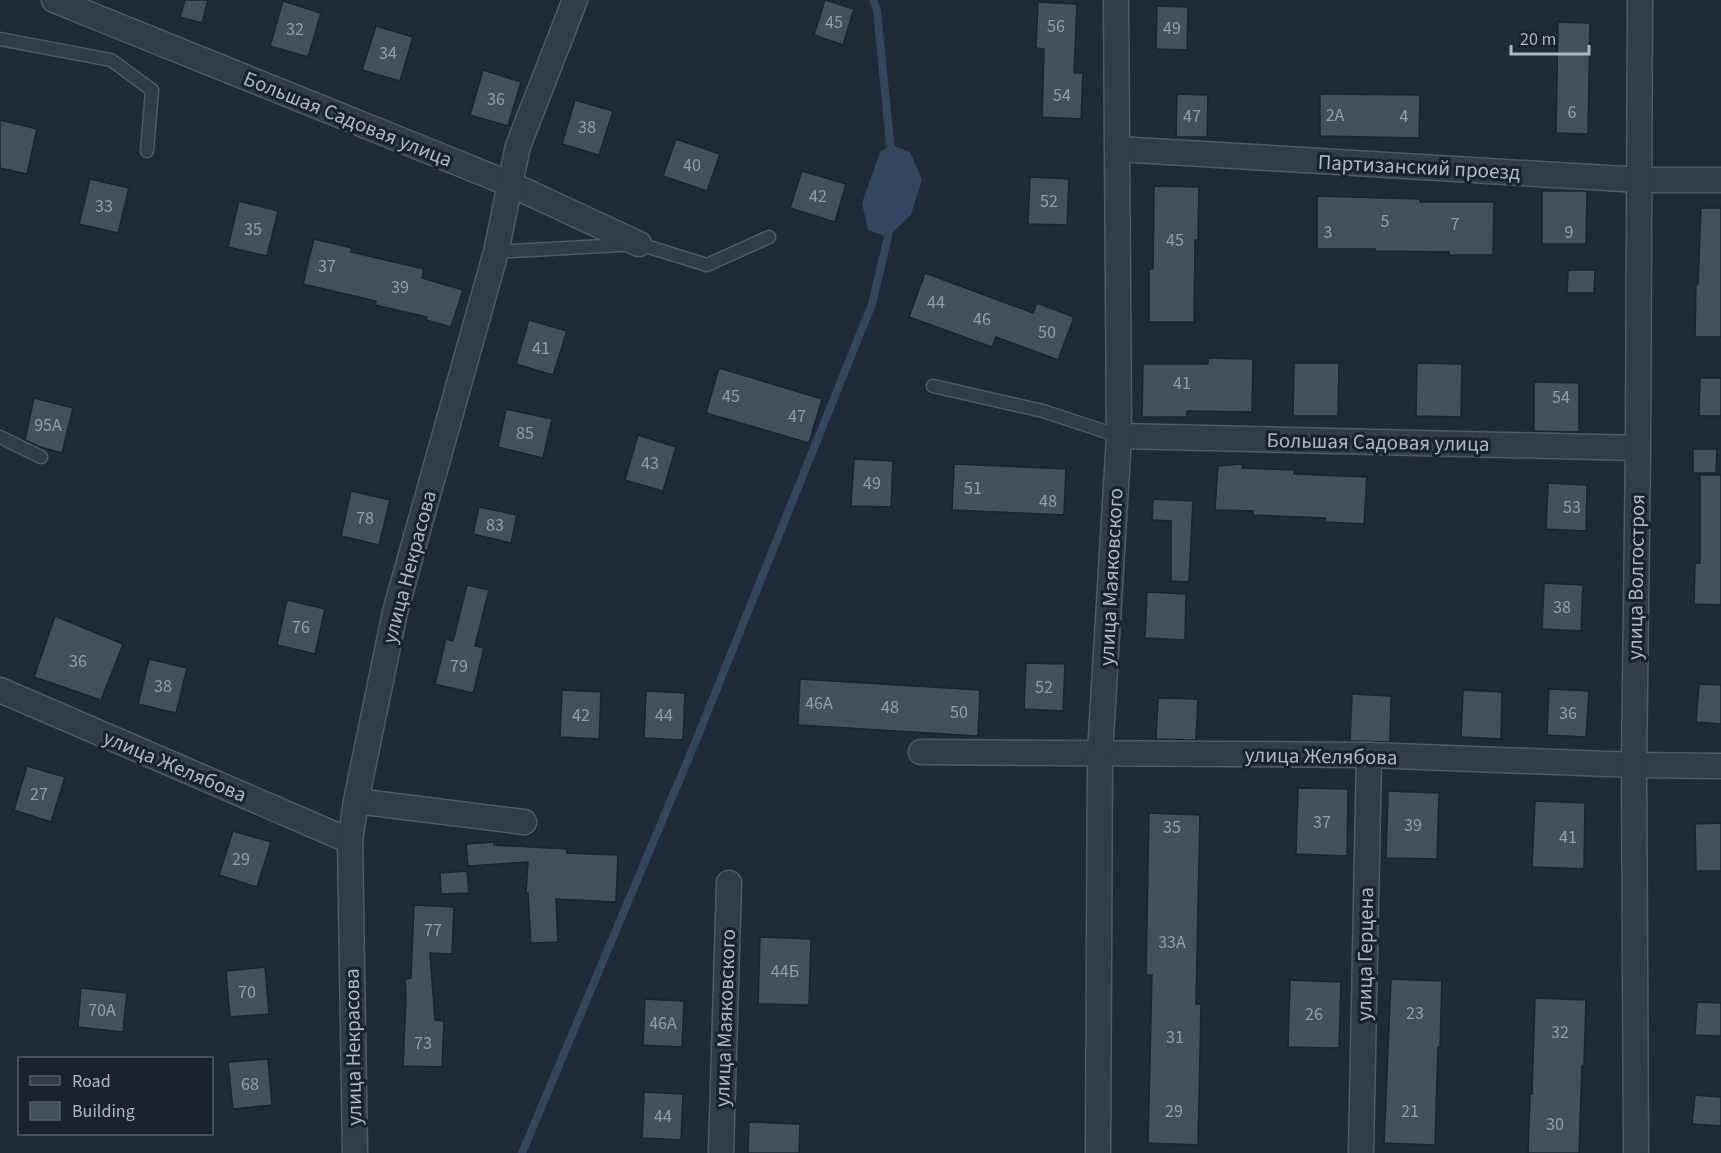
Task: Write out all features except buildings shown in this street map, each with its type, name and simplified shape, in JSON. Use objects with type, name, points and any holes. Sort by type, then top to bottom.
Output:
[{"type":"street","name":"Большая Садовая улица","points":[[54,0],[510,184],[639,244]]},
{"type":"street","name":"улица Некрасова","points":[[355,1153],[350,842],[356,801],[394,612],[496,252],[518,146],[575,0]]},
{"type":"street","name":"улица Маяковского","points":[[1098,1153],[1100,753],[1119,436],[1116,0]]},
{"type":"street","name":"улица Волгостроя","points":[[1636,1153],[1634,765],[1640,0]]},
{"type":"street","name":"Партизанский проезд","points":[[1118,149],[1640,180],[1721,180]]},
{"type":"street","name":"Большая Садовая улица","points":[[1119,436],[1638,448]]},
{"type":"street","name":"улица Желябова","points":[[0,690],[350,842]]},
{"type":"street","name":"улица Желябова","points":[[921,752],[1369,755],[1721,766]]},
{"type":"street","name":"улица Герцена","points":[[1361,1153],[1369,755]]},
{"type":"street","points":[[356,801],[524,822]]},
{"type":"street","name":"улица Маяковского","points":[[721,1153],[729,883]]},
{"type":"lane","points":[[0,39],[111,60],[152,90],[147,151]]},
{"type":"lane","points":[[496,252],[639,244],[707,264],[769,237]]},
{"type":"lane","points":[[933,386],[1043,411],[1119,436]]},
{"type":"lane","points":[[0,437],[41,457]]},
{"type":"water","points":[[891,145],[910,152],[922,179],[911,215],[888,237],[868,230],[862,203],[880,152]]},
{"type":"waterway","points":[[873,0],[877,10],[891,153]]},
{"type":"waterway","points":[[522,1153],[695,743],[872,304],[888,237],[888,228]]}]
